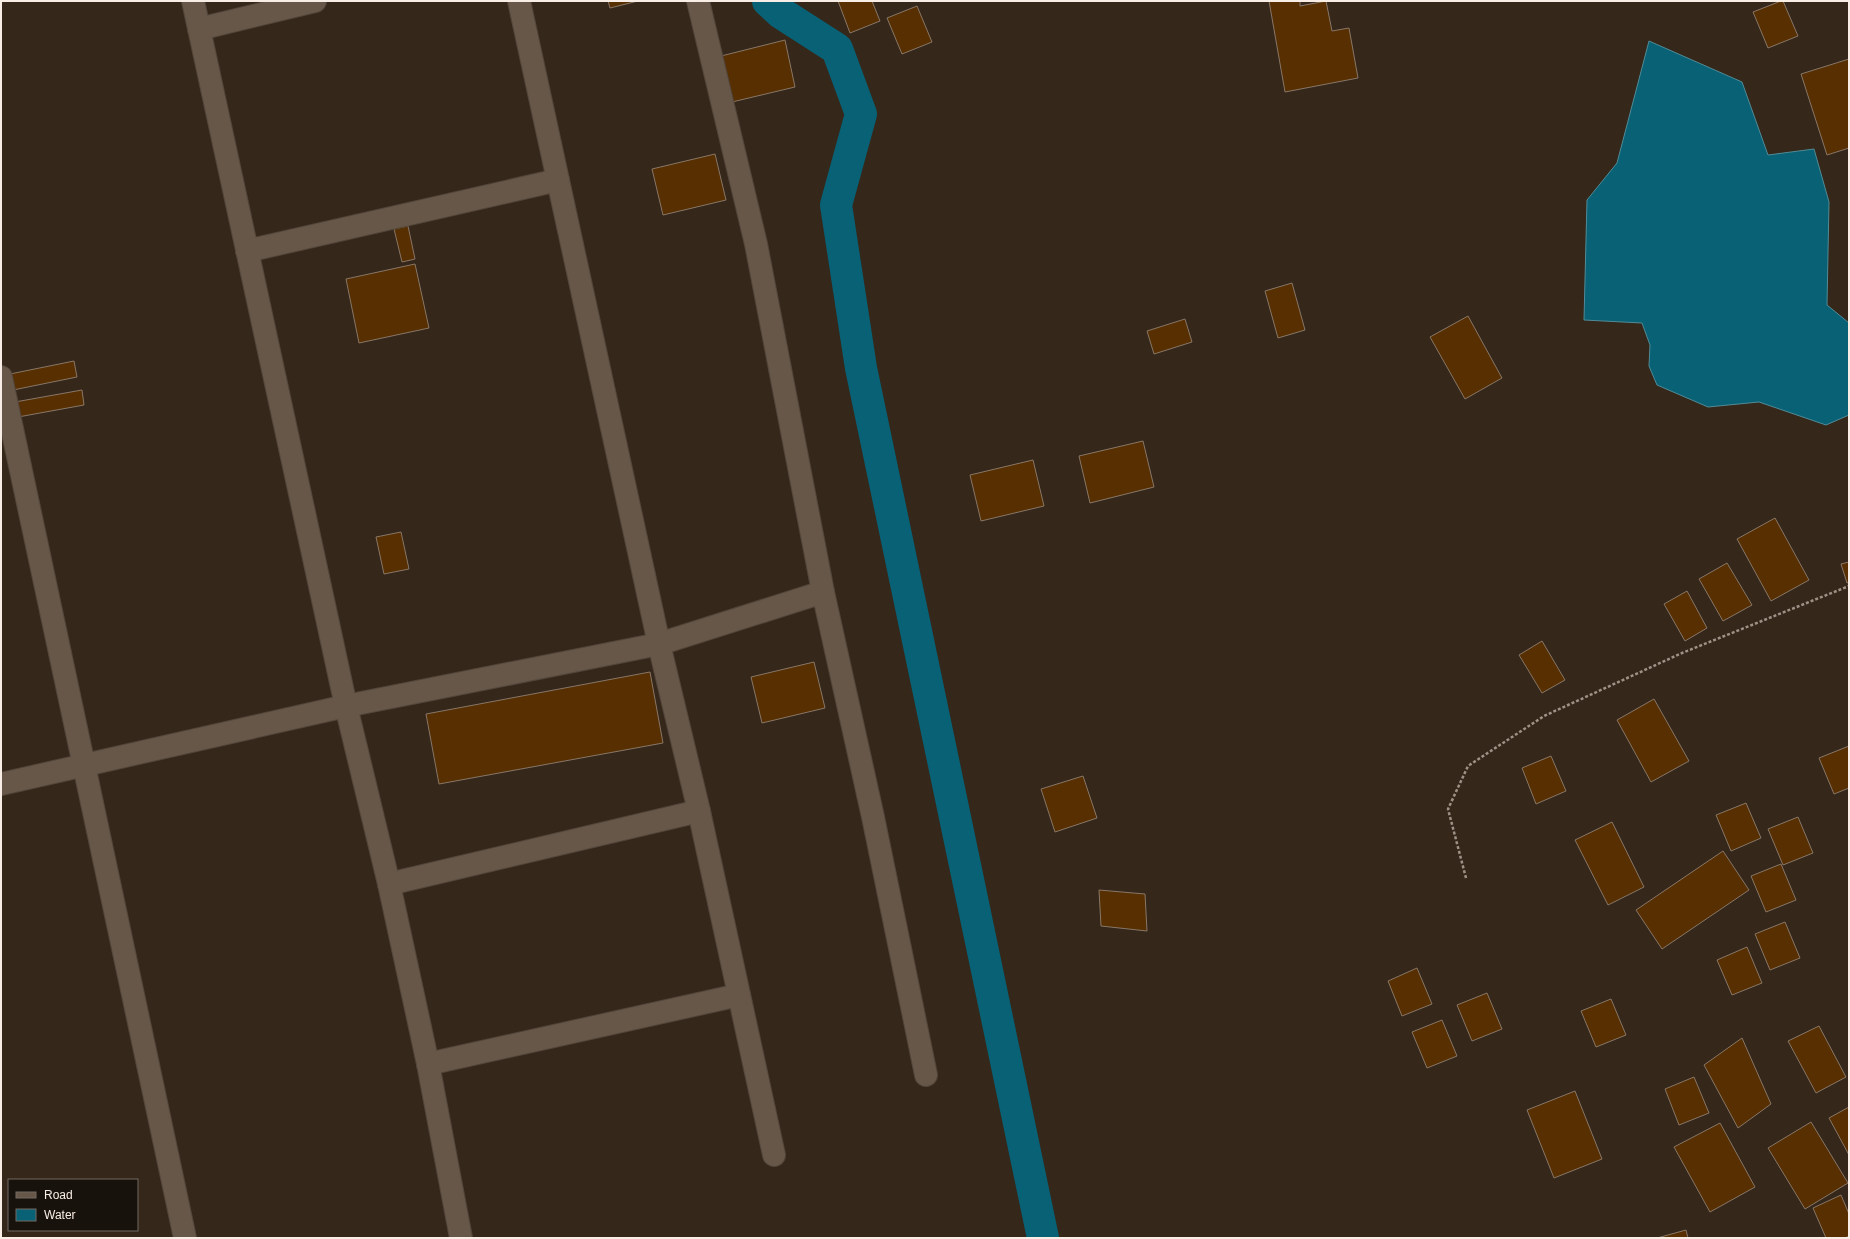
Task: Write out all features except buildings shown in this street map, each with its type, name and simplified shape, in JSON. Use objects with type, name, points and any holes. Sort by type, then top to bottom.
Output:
[{"type":"street","points":[[193,1],[346,706],[389,884],[428,1064],[461,1238]]},
{"type":"street","points":[[199,29],[315,1]]},
{"type":"street","points":[[519,1],[659,644],[699,811],[774,1155]]},
{"type":"street","points":[[698,1],[756,244],[824,592],[873,818],[926,1075]]},
{"type":"street","points":[[247,250],[558,180]]},
{"type":"street","points":[[1,377],[185,1238]]},
{"type":"street","points":[[1,784],[84,764],[346,706],[659,644],[824,592]]},
{"type":"street","points":[[389,884],[699,811]]},
{"type":"street","points":[[428,1064],[739,995]]},
{"type":"path","points":[[1466,878],[1448,809],[1468,766],[1544,716],[1682,653],[1849,586]]},
{"type":"water","points":[[1649,41],[1742,82],[1768,155],[1814,149],[1829,202],[1827,305],[1849,323],[1849,415],[1826,425],[1759,402],[1708,407],[1657,385],[1649,366],[1650,345],[1642,323],[1584,320],[1587,200],[1617,163]]},
{"type":"waterway","points":[[768,1],[781,13],[837,49],[861,114],[836,205],[861,368],[1043,1238]]}]
